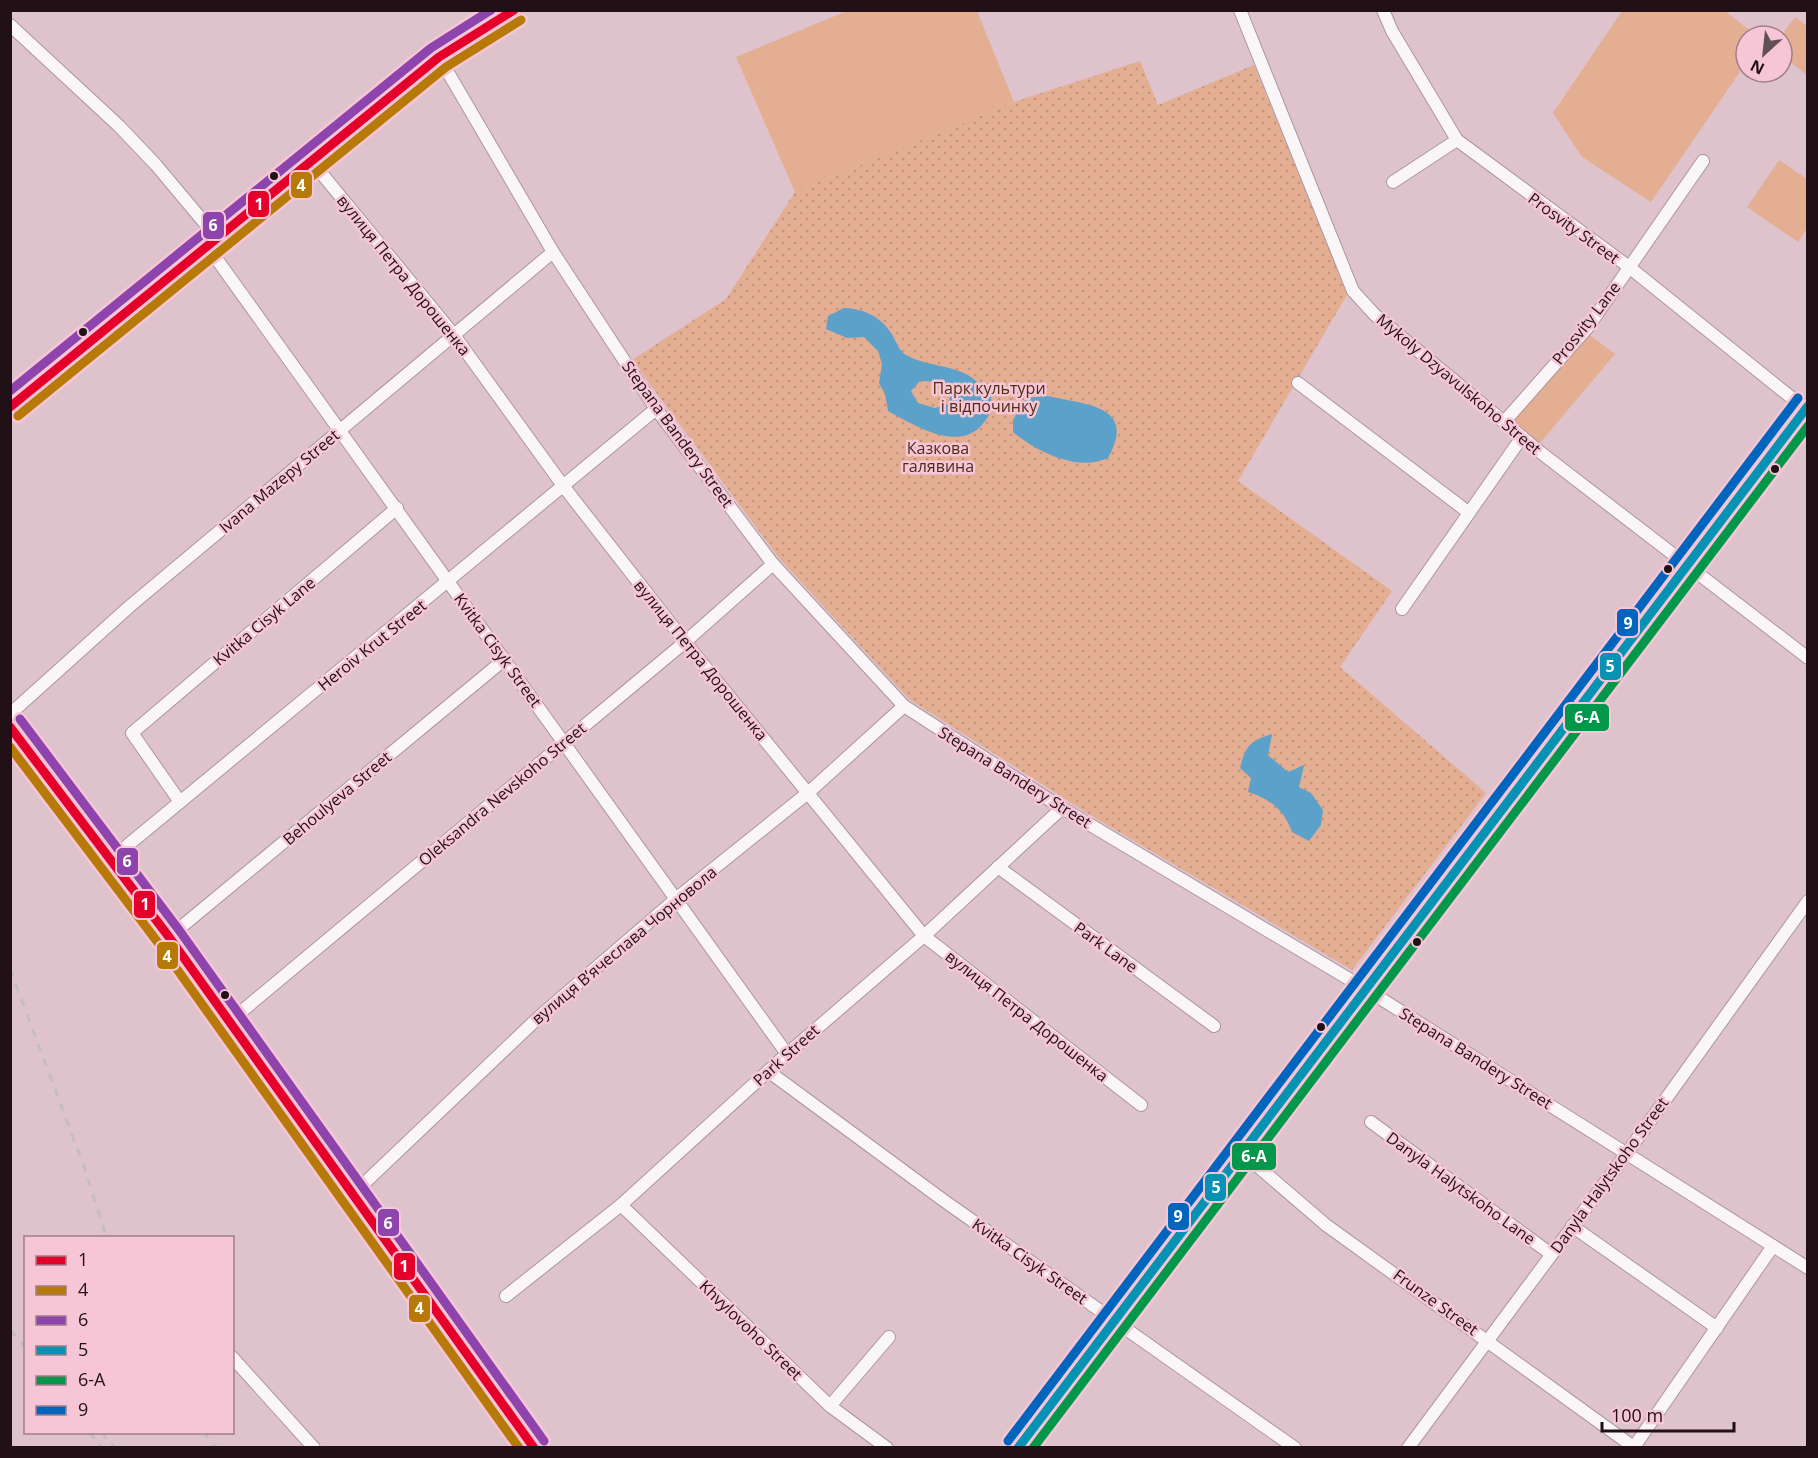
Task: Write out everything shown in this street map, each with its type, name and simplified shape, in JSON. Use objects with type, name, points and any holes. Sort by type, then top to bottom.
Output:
[{"type":"street","points":[[10,407],[313,163],[440,57],[515,10]]},
{"type":"street","name":"Mykoly Dzyavulskoho Street","points":[[1240,10],[1353,291],[1375,315],[1522,437],[1808,658]]},
{"type":"street","name":"Prosvity Street","points":[[1383,10],[1392,31],[1457,141],[1629,267],[1806,408]]},
{"type":"street","name":"Kvitka Cisyk Street","points":[[10,25],[119,126],[156,165],[213,243],[339,430],[787,1053]]},
{"type":"street","name":"Stepana Bandery Street","points":[[440,57],[553,252],[656,409],[773,564],[904,706],[1062,808],[1364,988],[1808,1268]]},
{"type":"street","points":[[1393,182],[1457,141]]},
{"type":"street","name":"Prosvity Lane","points":[[1504,422],[1588,327],[1703,161]]},
{"type":"street","name":"вулиця Петра Дорошенка","points":[[313,163],[454,335],[564,487],[685,642],[924,936],[1141,1105]]},
{"type":"street","name":"Ivana Mazepy Street","points":[[10,714],[130,606],[553,252]]},
{"type":"street","points":[[1298,382],[1468,512]]},
{"type":"street","points":[[1018,1448],[1364,988],[1806,408]]},
{"type":"street","name":"Heroiv Krut Street","points":[[111,859],[656,409]]},
{"type":"street","points":[[1402,609],[1522,437]]},
{"type":"street","name":"Kvitka Cisyk Lane","points":[[180,802],[132,733],[397,508]]},
{"type":"street","name":"Oleksandra Nevskoho Street","points":[[230,1021],[685,642],[773,564]]},
{"type":"street","name":"Behoulyeva Street","points":[[169,937],[505,659]]},
{"type":"street","name":"вулиця Вʼячеслава Чорновола","points":[[352,1195],[540,1016],[677,898],[808,792],[904,706]]},
{"type":"street","points":[[10,726],[230,1021],[534,1448]]},
{"type":"street","name":"Park Street","points":[[506,1296],[621,1205],[787,1053],[924,936],[1062,808]]},
{"type":"street","name":"Park Lane","points":[[998,867],[1214,1026]]},
{"type":"street","name":"Danyla Halytskoho Street","points":[[1408,1448],[1627,1153],[1808,901]]},
{"type":"street","name":"Kvitka Cisyk Street","points":[[768,1071],[1114,1321],[1295,1448]]},
{"type":"street","name":"Danyla Halytskoho Lane","points":[[1371,1122],[1551,1254]]},
{"type":"street","name":"Frunze Street","points":[[1241,1152],[1326,1225],[1635,1447]]},
{"type":"street","name":"Khvylovoho Street","points":[[621,1205],[830,1406],[887,1448]]},
{"type":"street","points":[[1572,1226],[1717,1328]]},
{"type":"street","points":[[1635,1447],[1773,1246]]},
{"type":"street","points":[[830,1406],[890,1337]]},
{"type":"street","points":[[234,1359],[314,1448]]},
{"type":"green space","points":[[847,11],[977,11],[1014,102],[795,192],[736,57]]},
{"type":"green space","points":[[1622,11],[1725,11],[1742,24],[1734,24],[1734,81],[1651,202],[1582,157],[1553,113]]},
{"type":"green space","points":[[1795,17],[1807,26],[1807,75],[1794,65],[1794,24],[1790,24]]},
{"type":"green space","name":"Парк культури і відпочинку","points":[[1140,61],[1158,105],[1254,65],[1348,293],[1238,481],[1392,591],[1340,667],[1486,793],[1352,970],[1087,813],[909,699],[779,558],[632,360],[726,299],[795,192],[1014,102]]},
{"type":"green space","points":[[1779,160],[1807,179],[1807,228],[1798,242],[1747,207]]},
{"type":"green space","points":[[1586,332],[1615,354],[1540,443],[1514,421],[1514,414]]},
{"type":"water","points":[[844,308],[866,312],[889,329],[904,354],[963,372],[978,383],[988,383],[992,406],[988,417],[981,426],[960,437],[935,434],[888,411],[885,394],[879,383],[882,364],[878,351],[864,337],[847,338],[826,329],[828,316]],"holes":[[[920,381],[941,382],[951,393],[948,404],[935,408],[918,403],[911,391]]]},
{"type":"water","points":[[1048,396],[1091,405],[1112,417],[1116,427],[1116,440],[1108,458],[1084,463],[1058,458],[1013,432],[1013,420],[1026,398]]},
{"type":"water","points":[[1272,734],[1268,755],[1288,772],[1304,765],[1299,787],[1311,793],[1323,810],[1321,825],[1309,841],[1292,832],[1285,817],[1275,806],[1248,792],[1251,778],[1240,768],[1244,754],[1254,742]]},
{"type":"railway","points":[[10,969],[83,1164],[106,1236]]},
{"type":"railway","points":[[10,1330],[24,1346]]},
{"type":"railway","points":[[91,1434],[102,1448]]},
{"type":"railway","points":[[103,1434],[115,1448]]},
{"type":"railway","points":[[205,1434],[217,1448]]},
{"type":"transit line","name":"6","points":[[10,391],[431,48],[491,10]]},
{"type":"transit line","name":"1","points":[[10,407],[439,57],[514,10]]},
{"type":"transit line","name":"4","points":[[18,416],[446,67],[521,20]]},
{"type":"transit line","name":"9","points":[[1008,1441],[1798,398]]},
{"type":"transit line","name":"5","points":[[1018,1448],[1808,406]]},
{"type":"transit line","name":"6-А","points":[[1033,1448],[1808,426]]},
{"type":"transit line","name":"6","points":[[20,719],[179,930],[544,1441]]},
{"type":"transit line","name":"1","points":[[10,727],[169,937],[534,1448]]},
{"type":"transit line","name":"4","points":[[10,747],[159,944],[519,1448]]},
{"type":"park label","name":"Казкова галявина","points":[[938,457]]}]
